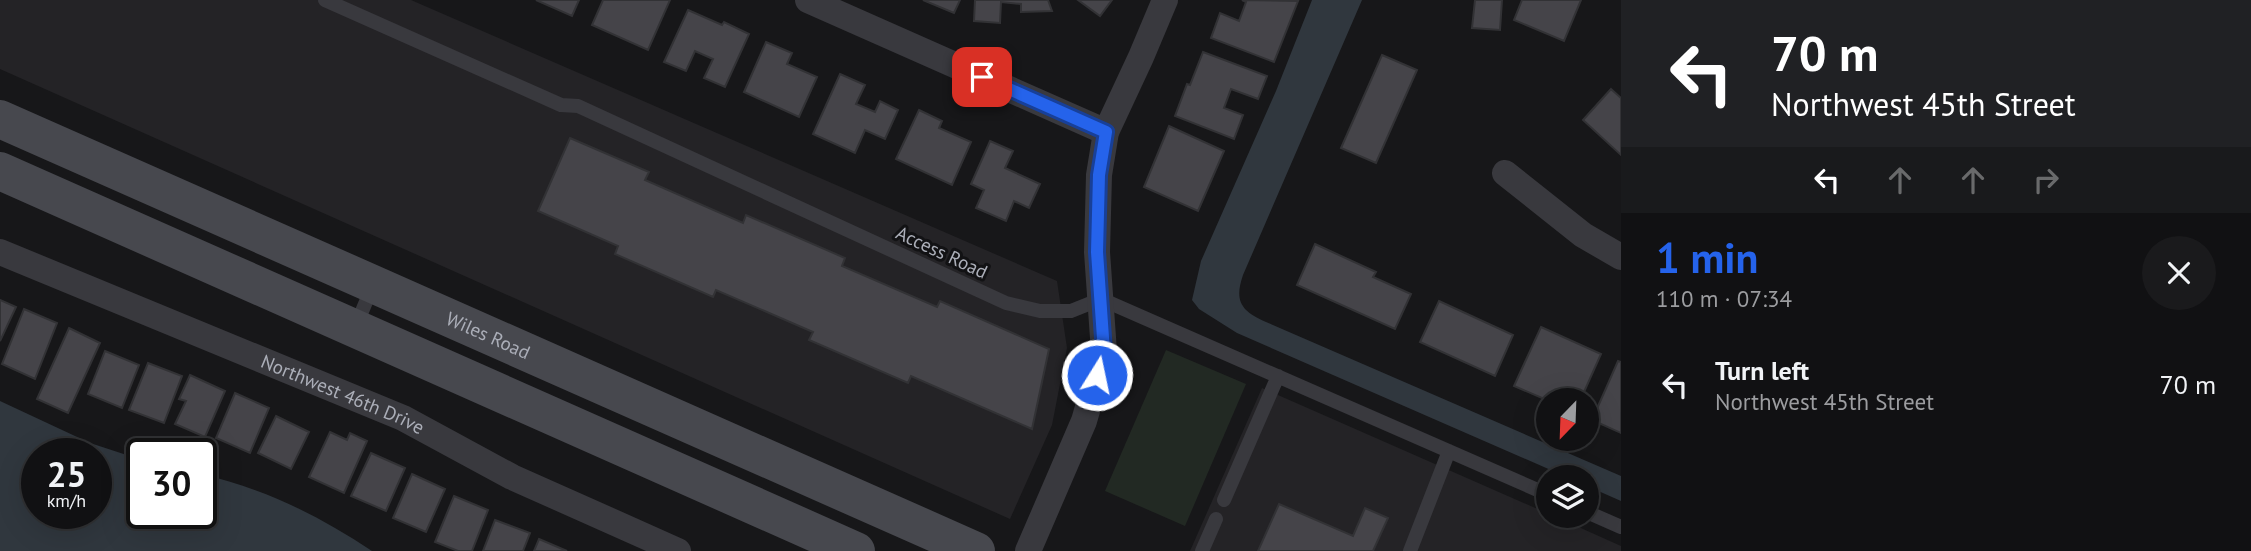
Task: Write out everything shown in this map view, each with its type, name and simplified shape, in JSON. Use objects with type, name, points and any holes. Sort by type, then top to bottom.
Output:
[{"type":"main road","name":"Wiles Road","points":[[0,119],[976,551]]},
{"type":"main road","points":[[0,171],[856,551]]},
{"type":"street","points":[[808,0],[1106,132]]},
{"type":"street","points":[[1028,551],[1088,409],[1104,352],[1097,252],[1099,175],[1106,132],[1165,0]]},
{"type":"street","points":[[1505,173],[1583,235],[1621,257]]},
{"type":"street","name":"Northwest 46th Drive","points":[[0,252],[403,418],[512,477],[678,551]]},
{"type":"lane","name":"Access Road","points":[[325,0],[561,105],[578,106],[1006,303],[1040,311],[1071,311],[1101,299]]},
{"type":"lane","points":[[355,329],[374,284]]},
{"type":"lane","points":[[1101,299],[1536,489]]},
{"type":"lane","points":[[1224,500],[1278,376]]},
{"type":"lane","points":[[1410,551],[1449,451]]},
{"type":"lane","points":[[1599,517],[1621,527]]},
{"type":"lane","points":[[1202,551],[1216,519]]},
{"type":"shaded area","points":[[0,0],[411,0],[1057,281],[1067,348],[1052,425],[1010,519],[0,69]]},
{"type":"shaded area","points":[[1312,0],[1362,0],[1243,275],[1239,292],[1245,309],[1266,322],[1536,439],[1536,452],[1566,452],[1596,465],[1539,465],[1237,333],[1199,309],[1192,300],[1201,261],[1276,91]]},
{"type":"shaded area","points":[[1166,350],[1246,384],[1185,526],[1105,491]]},
{"type":"shaded area","points":[[1262,388],[1536,508],[1536,528],[1581,528],[1621,546],[1621,551],[1190,551]]},
{"type":"shaded area","points":[[0,401],[79,438],[21,438],[21,529],[112,529],[112,450],[126,455],[126,529],[217,529],[217,478],[269,495],[332,526],[372,551],[0,551]]},
{"type":"shaded area","points":[[1599,466],[1621,476],[1621,501],[1599,491]]},
{"type":"building","points":[[536,0],[579,0],[572,16]]},
{"type":"building","points":[[603,0],[670,0],[648,50],[592,25]]},
{"type":"building","points":[[923,0],[960,0],[954,13]]},
{"type":"building","points":[[975,0],[1048,0],[1052,11],[1021,12],[1021,4],[1001,2],[1000,23],[974,21]]},
{"type":"building","points":[[1078,0],[1112,0],[1100,16]]},
{"type":"building","points":[[1242,0],[1298,1],[1274,62],[1211,38],[1220,13],[1239,21],[1246,2]]},
{"type":"building","points":[[1475,0],[1502,0],[1500,30],[1472,28]]},
{"type":"building","points":[[1522,0],[1581,0],[1564,41],[1514,20]]},
{"type":"building","points":[[688,10],[749,34],[725,87],[704,78],[713,59],[695,51],[686,71],[664,62]]},
{"type":"building","points":[[766,42],[792,53],[787,64],[817,77],[799,117],[744,92]]},
{"type":"building","points":[[1203,52],[1267,76],[1258,99],[1231,89],[1224,108],[1243,115],[1234,139],[1175,116]]},
{"type":"building","points":[[1382,55],[1417,70],[1376,163],[1341,148]]},
{"type":"building","points":[[840,74],[865,85],[856,104],[875,112],[880,101],[898,110],[885,139],[865,130],[855,153],[813,134]]},
{"type":"building","points":[[1611,89],[1621,98],[1621,155],[1583,120]]},
{"type":"building","points":[[919,110],[942,121],[939,128],[971,142],[952,185],[896,159]]},
{"type":"building","points":[[1169,126],[1224,151],[1198,211],[1144,187]]},
{"type":"building","points":[[570,138],[649,172],[645,180],[743,223],[746,215],[845,258],[842,266],[937,307],[940,301],[1049,349],[1032,429],[911,376],[908,383],[809,340],[813,332],[716,290],[713,297],[615,254],[618,246],[538,211]]},
{"type":"building","points":[[990,141],[1013,151],[1005,168],[1040,184],[1029,208],[1014,201],[1006,221],[976,208],[984,190],[971,184]]},
{"type":"building","points":[[1315,244],[1376,272],[1373,277],[1411,294],[1395,329],[1297,285]]},
{"type":"building","points":[[0,300],[16,307],[0,341]]},
{"type":"building","points":[[1439,301],[1513,335],[1495,376],[1420,342]]},
{"type":"building","points":[[24,309],[57,323],[35,379],[2,364]]},
{"type":"building","points":[[1541,327],[1601,354],[1586,388],[1536,388],[1536,395],[1514,386]]},
{"type":"building","points":[[69,328],[100,343],[68,413],[37,399]]},
{"type":"building","points":[[105,351],[139,365],[122,408],[88,394]]},
{"type":"building","points":[[1618,361],[1621,362],[1621,433],[1600,424],[1600,402]]},
{"type":"building","points":[[148,363],[182,376],[164,423],[129,410]]},
{"type":"building","points":[[190,375],[225,391],[205,437],[175,424],[186,401],[179,399]]},
{"type":"building","points":[[235,393],[269,408],[250,453],[216,438]]},
{"type":"building","points":[[276,416],[309,432],[291,469],[258,453]]},
{"type":"building","points":[[330,432],[347,440],[350,433],[367,441],[344,493],[309,477]]},
{"type":"building","points":[[371,453],[405,468],[386,511],[351,496]]},
{"type":"building","points":[[412,474],[445,489],[426,532],[393,518]]},
{"type":"building","points":[[454,496],[488,510],[472,551],[458,551],[435,542]]},
{"type":"building","points":[[1279,504],[1353,536],[1365,508],[1388,518],[1373,551],[1258,551]]},
{"type":"building","points":[[495,520],[530,533],[523,551],[483,551]]},
{"type":"building","points":[[539,539],[567,551],[534,551]]},
{"type":"route","points":[[982,77],[1106,132],[1099,175],[1097,252],[1104,352],[1097,375]]}]
